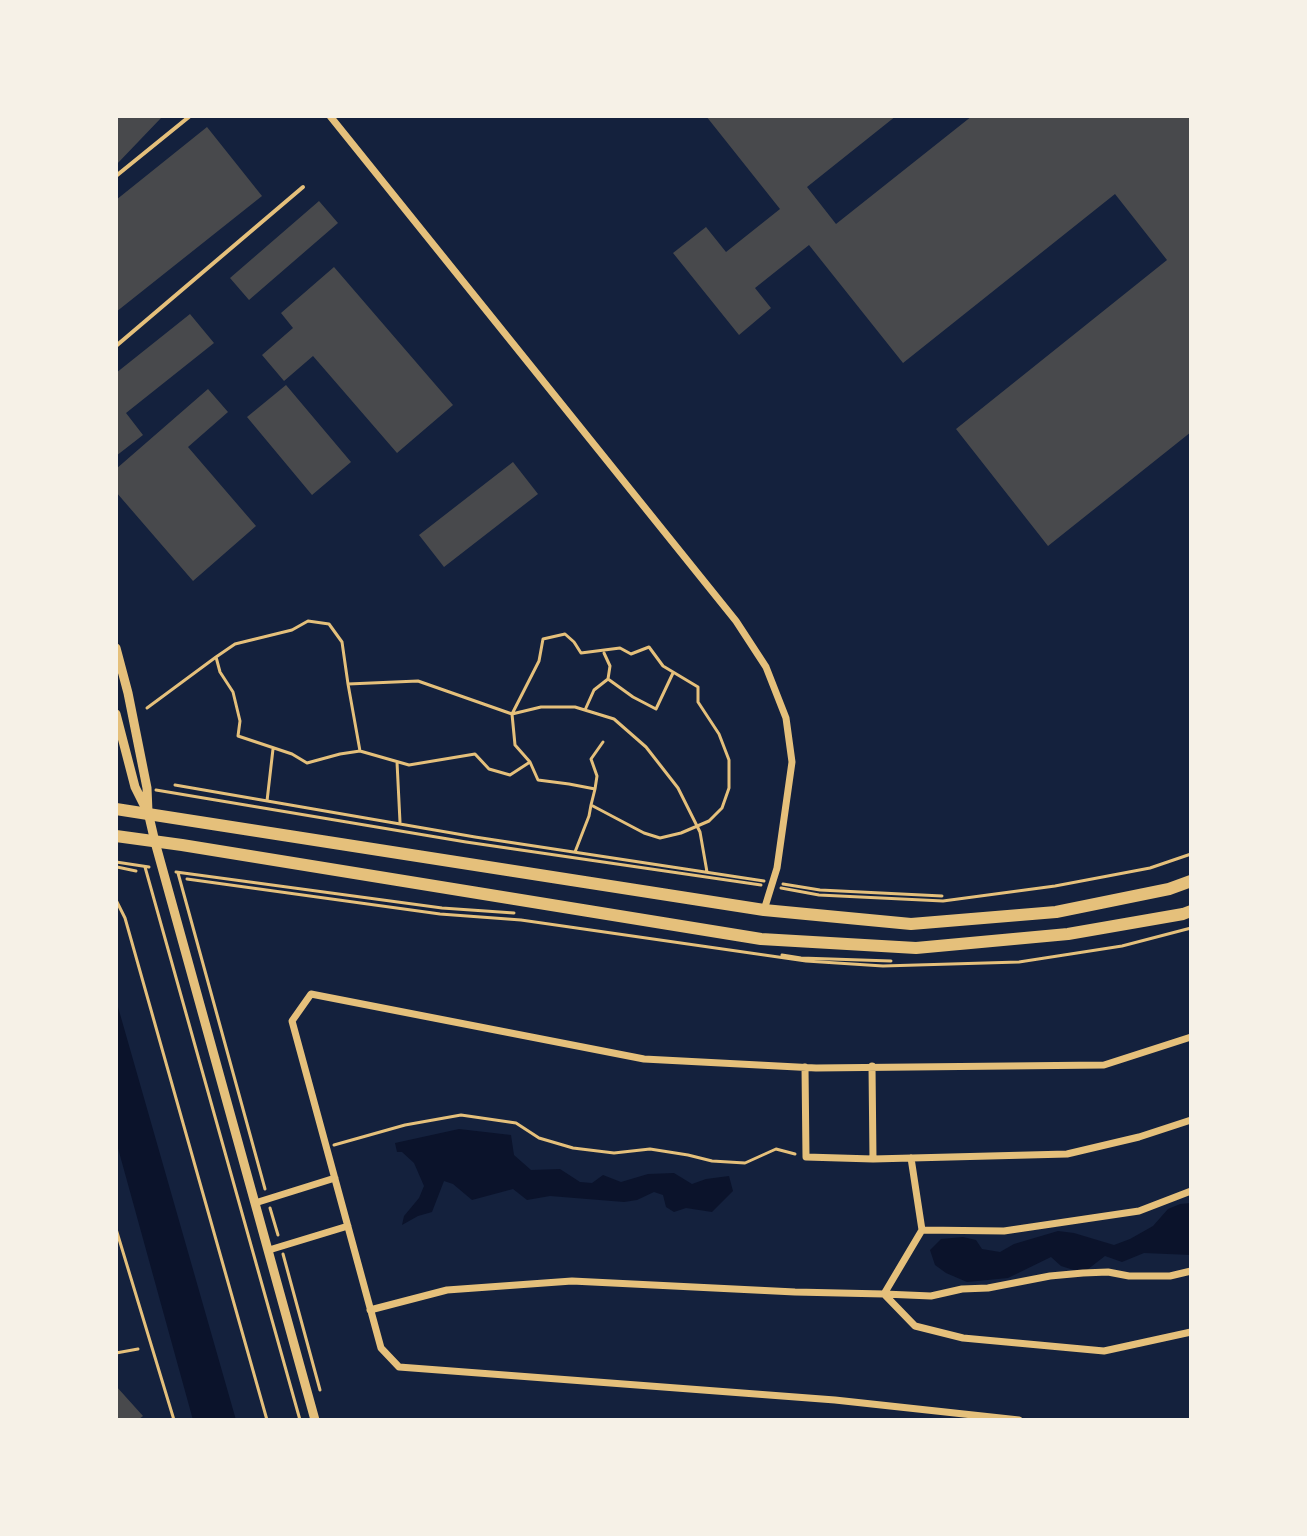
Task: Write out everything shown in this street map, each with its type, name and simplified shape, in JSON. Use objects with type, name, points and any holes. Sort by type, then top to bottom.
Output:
[{"type":"main road","points":[[116,809],[764,910],[911,924],[1056,912],[1169,889],[1191,881]]},
{"type":"main road","points":[[116,836],[761,939],[916,948],[1068,934],[1191,911]]},
{"type":"street","points":[[330,116],[736,621],[766,667],[786,718],[792,762],[773,885],[764,910]]},
{"type":"street","points":[[116,648],[128,693],[155,842],[315,1420]]},
{"type":"street","points":[[116,714],[135,787],[148,812]]},
{"type":"street","points":[[1019,1420],[835,1400],[399,1367],[381,1348],[292,1021],[311,994],[644,1059],[805,1067],[1104,1065],[1191,1037]]},
{"type":"street","points":[[872,1066],[873,1159]]},
{"type":"street","points":[[805,1067],[806,1157],[873,1159],[1067,1154],[1139,1137],[1191,1120]]},
{"type":"street","points":[[884,1294],[922,1230],[911,1158]]},
{"type":"street","points":[[255,1203],[335,1178]]},
{"type":"street","points":[[922,1230],[1004,1231],[1034,1227],[1139,1211],[1191,1191]]},
{"type":"street","points":[[269,1250],[348,1226]]},
{"type":"street","points":[[370,1310],[447,1290],[572,1281],[931,1296],[1050,1276],[1108,1272],[1129,1276],[1170,1276],[1191,1271]]},
{"type":"street","points":[[884,1294],[915,1326],[963,1338],[1104,1351],[1191,1332]]},
{"type":"lane","points":[[116,176],[190,116]]},
{"type":"lane","points":[[116,346],[303,187]]},
{"type":"path","points":[[147,708],[235,644],[292,630],[308,621],[329,624],[342,642],[360,751]]},
{"type":"path","points":[[591,805],[660,838],[681,833],[709,821],[722,808],[729,788],[729,760],[719,734],[698,702],[698,687],[663,666],[649,647],[631,654],[620,648],[581,653],[565,634],[543,639],[539,661],[512,714],[515,745],[530,762],[538,780],[595,789]]},
{"type":"path","points":[[585,710],[594,690],[608,679],[610,666],[603,652]]},
{"type":"path","points":[[216,657],[220,672],[233,692],[240,721],[238,736],[292,754],[307,763],[360,751],[409,765],[475,754],[489,769],[510,775],[530,762]]},
{"type":"path","points":[[608,679],[656,709],[673,673]]},
{"type":"path","points":[[348,684],[418,681],[512,714],[541,707],[575,707],[614,719],[646,747],[678,788],[700,832],[707,872]]},
{"type":"path","points":[[575,852],[595,789],[597,776],[591,759],[603,742]]},
{"type":"path","points":[[267,801],[273,747]]},
{"type":"path","points":[[397,762],[400,824]]},
{"type":"path","points":[[175,785],[707,872],[819,895],[943,901],[1055,886],[1150,868],[1191,854]]},
{"type":"path","points":[[147,788],[496,847],[773,885],[942,896]]},
{"type":"path","points":[[116,862],[442,908]]},
{"type":"path","points":[[145,867],[300,1420]]},
{"type":"path","points":[[116,869],[136,871]]},
{"type":"path","points":[[178,873],[321,1391]]},
{"type":"path","points":[[116,900],[125,918],[267,1420]]},
{"type":"path","points":[[327,1147],[405,1125],[461,1115],[516,1123],[539,1138],[573,1148],[614,1153],[650,1149],[712,1161],[745,1163],[776,1149],[806,1157]]},
{"type":"path","points":[[116,1229],[174,1420]]},
{"type":"path","points":[[116,1353],[138,1349]]},
{"type":"water","points":[[116,1000],[236,1420],[193,1420],[116,1141]]},
{"type":"water","points":[[459,1129],[511,1135],[514,1155],[531,1170],[560,1169],[580,1182],[592,1183],[603,1175],[621,1182],[648,1174],[674,1173],[692,1184],[729,1176],[733,1191],[712,1212],[686,1208],[674,1212],[666,1207],[663,1195],[654,1192],[624,1202],[550,1196],[527,1200],[513,1189],[472,1200],[453,1184],[444,1181],[432,1212],[402,1225],[404,1216],[419,1198],[424,1186],[414,1163],[402,1152],[397,1152],[395,1143]]},
{"type":"water","points":[[1191,1203],[1191,1255],[1144,1253],[1122,1262],[1105,1256],[1083,1273],[1061,1266],[1051,1257],[1008,1278],[967,1282],[935,1265],[930,1250],[941,1239],[963,1237],[976,1240],[982,1249],[1000,1252],[1014,1244],[1058,1231],[1114,1245],[1153,1226],[1168,1209]]},
{"type":"building","points":[[116,116],[161,118],[116,165]]},
{"type":"building","points":[[706,116],[896,116],[807,187],[836,224],[972,116],[1191,116],[1191,432],[1048,546],[956,429],[1167,260],[1115,194],[903,363],[809,245],[755,288],[771,308],[739,335],[673,253],[706,227],[726,252],[780,209]]},
{"type":"building","points":[[207,127],[262,196],[116,312],[116,200]]},
{"type":"building","points":[[319,201],[338,223],[249,300],[230,278]]},
{"type":"building","points":[[334,267],[453,405],[397,453],[313,356],[284,381],[262,355],[293,328],[281,313]]},
{"type":"building","points":[[190,314],[214,343],[126,413],[143,435],[116,456],[116,373]]},
{"type":"building","points":[[286,385],[351,462],[312,495],[247,417]]},
{"type":"building","points":[[208,389],[228,412],[188,447],[256,526],[193,581],[116,492],[116,469]]},
{"type":"building","points":[[513,462],[538,494],[444,567],[419,535]]},
{"type":"building","points":[[116,1386],[143,1416],[138,1420],[116,1420]]}]
